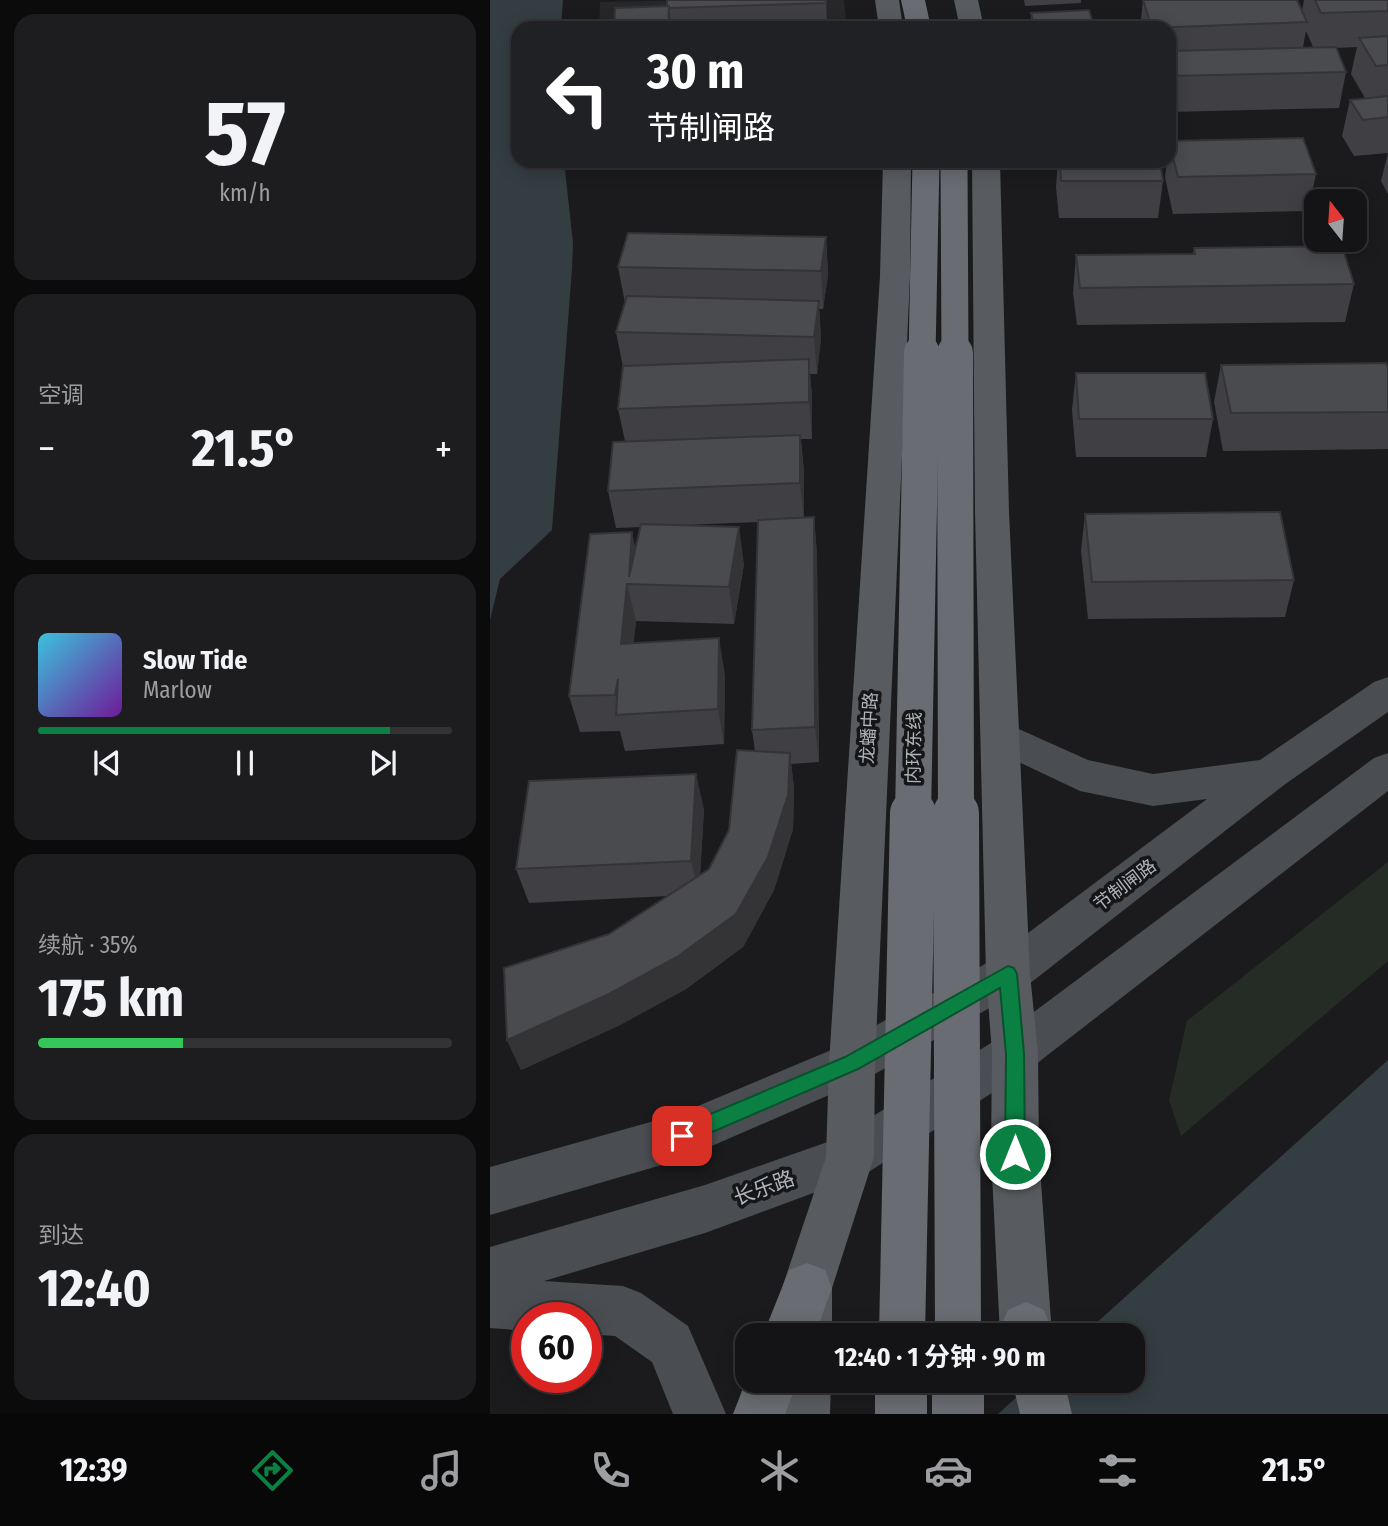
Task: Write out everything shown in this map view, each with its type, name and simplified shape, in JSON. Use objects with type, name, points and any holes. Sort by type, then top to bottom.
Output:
[{"type":"highway","points":[[913,0],[918,21]]},
{"type":"highway","name":"内环东线","points":[[902,1323],[926,168]]},
{"type":"highway","points":[[954,168],[958,1323]]},
{"type":"highway","points":[[759,1414],[767,1393]]},
{"type":"highway","points":[[901,1393],[901,1414]]},
{"type":"highway","points":[[958,1393],[958,1414]]},
{"type":"highway","points":[[1041,1393],[1046,1414]]},
{"type":"main road","points":[[887,0],[890,21]]},
{"type":"main road","points":[[966,0],[970,21]]},
{"type":"main road","name":"龙蟠中路","points":[[806,1312],[850,1157],[852,1063],[895,276],[897,168]]},
{"type":"main road","points":[[986,168],[992,512],[1008,974],[1015,1054],[1015,1154],[1025,1323]]},
{"type":"main road","name":"节制闸路","points":[[852,1063],[1008,974],[1270,774],[1388,692]]},
{"type":"main road","points":[[1001,736],[1080,775],[1153,790],[1270,774]]},
{"type":"main road","points":[[1015,1054],[1388,769]]},
{"type":"main road","name":"长乐路","points":[[490,1272],[705,1209],[850,1157],[1015,1054]]},
{"type":"main road","points":[[490,1191],[682,1136],[852,1063]]},
{"type":"main road","points":[[490,1303],[623,1311],[670,1344],[699,1414]]},
{"type":"main road","points":[[804,1414],[805,1393]]},
{"type":"main road","points":[[1027,1393],[1027,1414]]},
{"type":"shaded area","points":[[490,0],[563,0],[562,21],[511,21],[511,168],[565,168],[573,243],[552,530],[500,579],[490,620]]},
{"type":"shaded area","points":[[844,0],[846,21],[599,21],[600,2]]},
{"type":"shaded area","points":[[1388,862],[1388,961],[1181,1136],[1169,1100],[1187,1021]]},
{"type":"shaded area","points":[[1388,1060],[1388,1414],[998,1414],[1021,1393],[1145,1393],[1145,1323],[1096,1323]]},
{"type":"building","points":[[667,0],[826,0],[826,3],[669,8]]},
{"type":"building","points":[[1143,0],[1297,0],[1307,22],[1176,27],[1176,21],[1150,21]]},
{"type":"building","points":[[1315,0],[1388,0],[1388,11],[1321,13]]},
{"type":"building","points":[[669,6],[668,21],[614,21],[615,8]]},
{"type":"building","points":[[1089,10],[1092,21],[1033,21],[1031,13]]},
{"type":"building","points":[[1388,36],[1388,65],[1376,66],[1359,38]]},
{"type":"building","points":[[1336,47],[1346,72],[1176,76],[1176,51]]},
{"type":"building","points":[[1388,96],[1388,117],[1363,120],[1350,100]]},
{"type":"building","points":[[1303,138],[1316,174],[1178,177],[1176,141]]},
{"type":"building","points":[[1060,168],[1161,168],[1163,181],[1061,181]]},
{"type":"building","points":[[628,233],[826,237],[821,271],[618,267]]},
{"type":"building","points":[[1304,247],[1304,252],[1344,252],[1354,284],[1080,288],[1076,255],[1195,254],[1194,248]]},
{"type":"building","points":[[627,296],[819,301],[814,337],[616,332]]},
{"type":"building","points":[[809,359],[809,402],[618,409],[623,366]]},
{"type":"building","points":[[1386,363],[1388,412],[1231,413],[1221,365]]},
{"type":"building","points":[[1076,373],[1205,373],[1213,419],[1079,419]]},
{"type":"building","points":[[800,435],[800,483],[608,491],[613,442]]},
{"type":"building","points":[[1280,512],[1294,580],[1092,582],[1085,514]]},
{"type":"building","points":[[814,517],[815,727],[752,730],[758,520]]},
{"type":"building","points":[[641,524],[739,527],[729,587],[627,584],[621,644],[719,638],[718,709],[616,715],[618,679],[615,695],[569,696],[590,534],[632,532],[629,577]]},
{"type":"building","points":[[737,750],[790,753],[788,795],[768,857],[736,914],[677,957],[607,995],[507,1040],[504,968],[609,934],[709,869],[729,830]]},
{"type":"building","points":[[696,774],[691,861],[516,869],[529,781]]},
{"type":"route","points":[[682,1136],[852,1063],[1008,974],[1015,1054],[1015,1154]]}]
